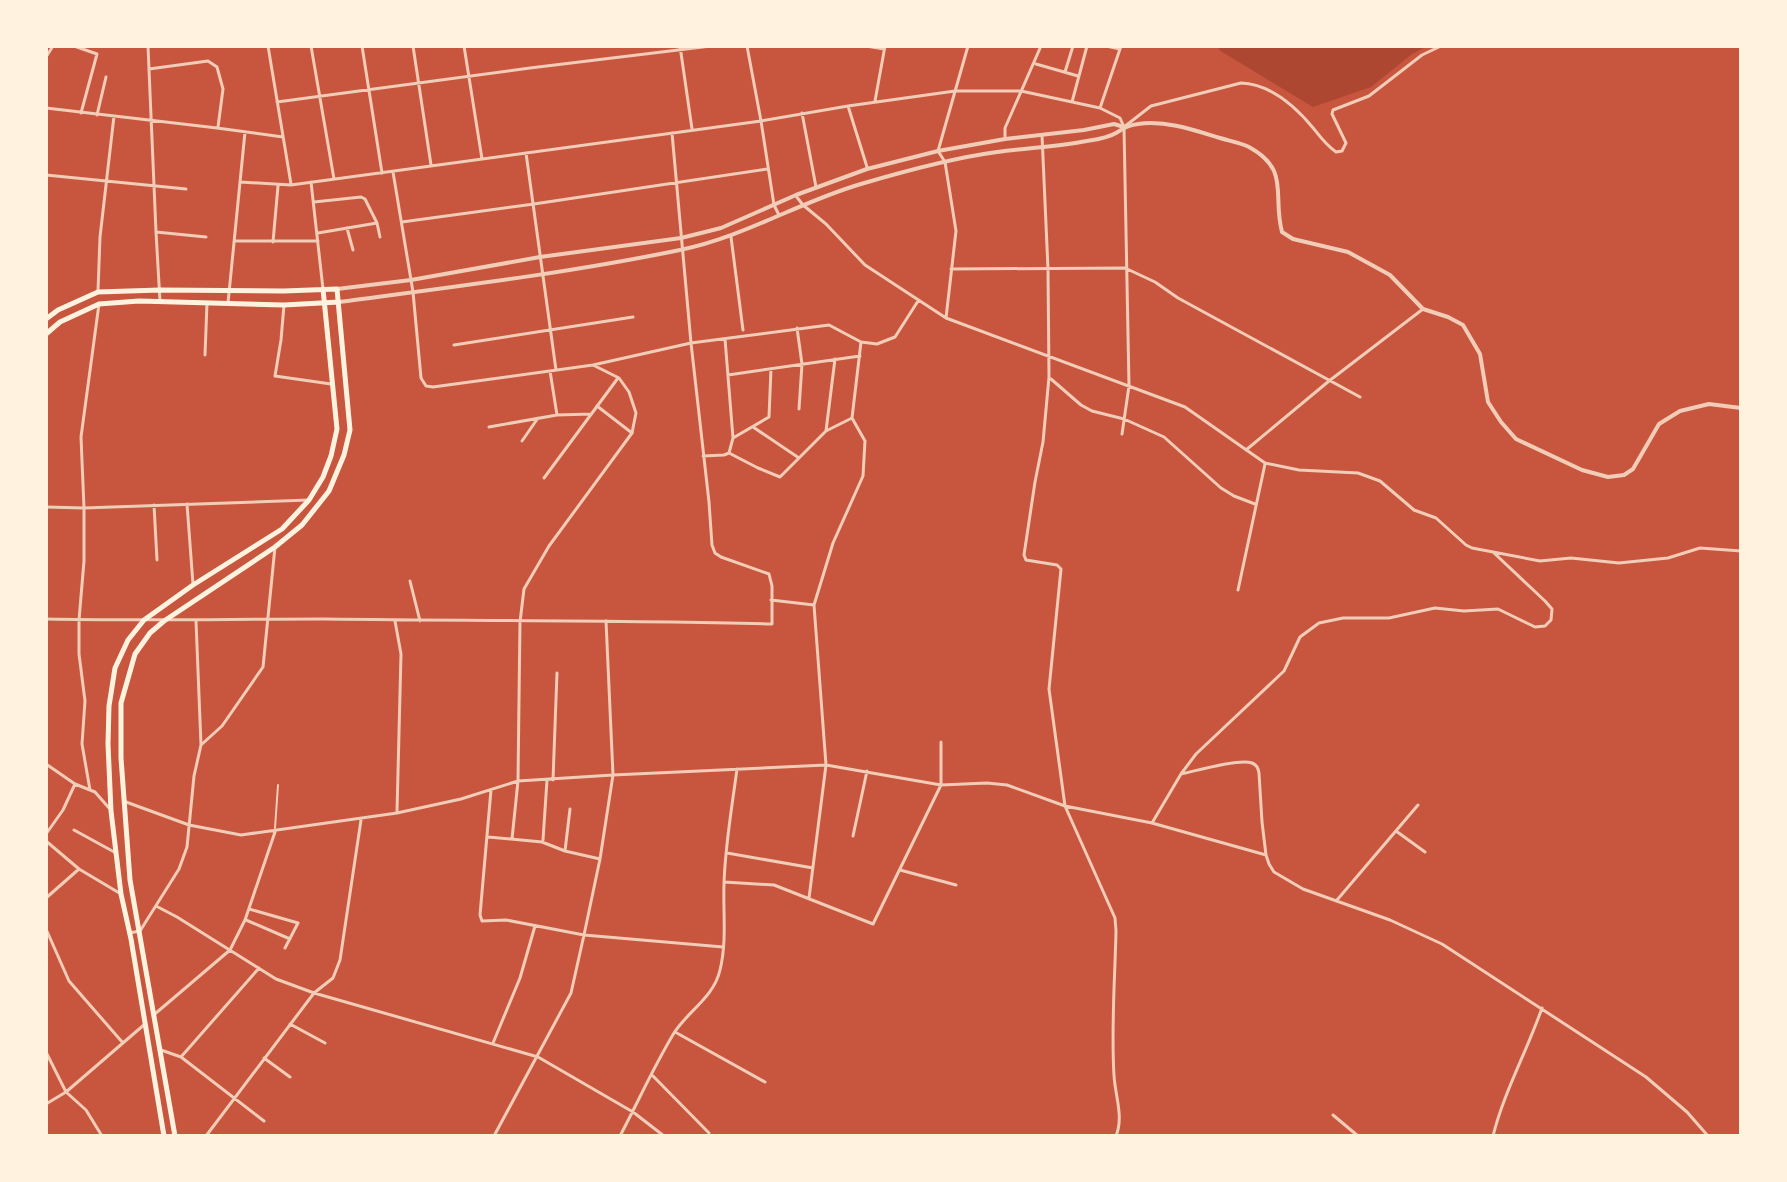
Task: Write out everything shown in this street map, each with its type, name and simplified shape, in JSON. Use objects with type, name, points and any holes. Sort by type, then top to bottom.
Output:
[{"type":"main road","points":[[164,1136],[121,894],[111,811],[109,706],[115,668],[128,640],[144,620],[282,529],[309,500],[323,477],[337,429],[323,289]]},
{"type":"main road","points":[[46,319],[58,310],[98,292],[337,289],[350,430],[344,455],[329,491],[302,525],[275,547],[150,633],[135,654],[121,703],[123,801],[129,872],[175,1136]]},
{"type":"main road","points":[[46,334],[60,322],[99,304],[160,301],[284,305],[339,302]]},
{"type":"street","points":[[46,57],[53,46]]},
{"type":"street","points":[[74,46],[97,54],[81,113]]},
{"type":"street","points":[[148,46],[160,301]]},
{"type":"street","points":[[268,46],[291,185]]},
{"type":"street","points":[[311,46],[334,179]]},
{"type":"street","points":[[362,46],[382,173]]},
{"type":"street","points":[[413,46],[431,166]]},
{"type":"street","points":[[464,46],[482,159]]},
{"type":"street","points":[[277,102],[680,47],[711,46]]},
{"type":"street","points":[[747,46],[767,169],[779,215]]},
{"type":"street","points":[[866,46],[885,47],[874,102]]},
{"type":"street","points":[[946,318],[956,231],[945,162],[938,151],[968,46]]},
{"type":"street","points":[[1005,139],[1005,128],[1041,46]]},
{"type":"street","points":[[1065,72],[1073,46]]},
{"type":"street","points":[[1072,102],[1087,46]]},
{"type":"street","points":[[1100,108],[1120,47],[1106,46]]},
{"type":"street","points":[[339,302],[543,274],[682,250],[731,237],[859,184],[996,152],[1101,138],[1115,133],[1151,106],[1241,83],[1275,93],[1302,115],[1327,146],[1336,152],[1342,151],[1346,143],[1333,110],[1369,96],[1422,55],[1441,46]]},
{"type":"street","points":[[680,47],[692,130]]},
{"type":"street","points":[[149,69],[208,61],[217,67],[223,89],[217,128]]},
{"type":"street","points":[[1034,63],[1078,76]]},
{"type":"street","points":[[97,115],[106,77]]},
{"type":"street","points":[[240,182],[291,185],[761,121],[955,91],[1021,91],[1100,108],[1120,118],[1124,127],[1129,386],[1122,434]]},
{"type":"street","points":[[848,106],[867,169]]},
{"type":"street","points":[[46,108],[283,137]]},
{"type":"street","points":[[802,113],[816,187]]},
{"type":"street","points":[[98,292],[105,181],[114,116]]},
{"type":"street","points":[[337,289],[681,238],[721,228],[796,195],[867,169],[938,151],[1114,124],[1124,127],[1139,123],[1177,125],[1248,146],[1267,160],[1278,179],[1278,218],[1282,232],[1293,239],[1358,257],[1390,275],[1423,309],[1463,325],[1480,354],[1488,402],[1516,439],[1582,470],[1608,477],[1624,475],[1633,469],[1659,424],[1680,411],[1709,404],[1741,408]]},
{"type":"street","points":[[228,303],[245,132]]},
{"type":"street","points":[[46,619],[772,624],[769,574],[721,557],[712,545],[672,133]]},
{"type":"street","points":[[1042,135],[1050,356],[1043,442],[1025,558],[1057,565],[1061,569],[1049,689],[1065,806],[1115,918],[1114,1076],[1120,1116],[1116,1136]]},
{"type":"street","points":[[526,153],[556,370]]},
{"type":"street","points":[[402,222],[767,169]]},
{"type":"street","points":[[393,171],[413,292],[421,378],[426,386],[593,365],[691,343],[829,325],[861,342],[877,344],[895,337],[918,301]]},
{"type":"street","points":[[46,175],[186,189]]},
{"type":"street","points":[[311,182],[323,289]]},
{"type":"street","points":[[273,242],[278,186]]},
{"type":"street","points":[[796,195],[865,265],[946,318],[1185,407],[1265,463],[1299,470],[1358,473],[1380,481],[1414,510],[1436,518],[1466,545],[1540,561],[1571,558],[1619,563],[1668,558],[1700,548],[1741,551]]},
{"type":"street","points":[[314,202],[365,199],[380,237]]},
{"type":"street","points":[[318,233],[377,223]]},
{"type":"street","points":[[347,228],[353,250]]},
{"type":"street","points":[[156,232],[206,237]]},
{"type":"street","points":[[731,237],[743,330]]},
{"type":"street","points":[[234,241],[318,241]]},
{"type":"street","points":[[951,269],[1125,268],[1360,397]]},
{"type":"street","points":[[205,355],[207,303]]},
{"type":"street","points":[[90,790],[82,744],[85,701],[79,654],[84,561],[81,437],[99,304]]},
{"type":"street","points":[[284,305],[275,376],[334,385]]},
{"type":"street","points":[[1246,450],[1423,309]]},
{"type":"street","points":[[454,345],[633,317]]},
{"type":"street","points":[[797,328],[802,364],[799,409]]},
{"type":"street","points":[[725,339],[733,438],[729,453]]},
{"type":"street","points":[[809,898],[826,765],[814,605],[833,543],[863,476],[865,441],[852,418],[861,342]]},
{"type":"street","points":[[728,375],[860,356]]},
{"type":"street","points":[[826,431],[835,359]]},
{"type":"street","points":[[512,839],[518,781],[520,622],[524,589],[549,546],[632,433],[636,413],[629,392],[619,378],[593,365]]},
{"type":"street","points":[[733,438],[769,417],[771,369]]},
{"type":"street","points":[[550,371],[557,415]]},
{"type":"street","points":[[1049,377],[1092,411],[1124,419],[1164,437],[1221,488],[1255,504]]},
{"type":"street","points":[[544,478],[619,378]]},
{"type":"street","points":[[597,406],[632,433]]},
{"type":"street","points":[[489,427],[557,415],[591,414]]},
{"type":"street","points":[[522,441],[538,418]]},
{"type":"street","points":[[703,456],[729,453],[782,476],[826,431],[852,418]]},
{"type":"street","points":[[753,427],[799,458]]},
{"type":"street","points":[[1238,590],[1265,463]]},
{"type":"street","points":[[46,507],[309,500]]},
{"type":"street","points":[[187,504],[193,585]]},
{"type":"street","points":[[154,505],[157,560]]},
{"type":"street","points":[[201,745],[222,726],[263,667],[275,547]]},
{"type":"street","points":[[1152,823],[1196,754],[1284,671],[1300,637],[1319,623],[1343,618],[1389,618],[1435,608],[1464,611],[1498,609],[1535,627],[1545,626],[1551,620],[1552,609],[1492,552]]},
{"type":"street","points":[[410,581],[420,621]]},
{"type":"street","points":[[771,600],[814,605]]},
{"type":"street","points":[[129,933],[140,931],[179,869],[187,847],[194,776],[201,745],[196,620]]},
{"type":"street","points":[[395,621],[401,654],[397,813]]},
{"type":"street","points":[[494,1136],[571,993],[584,935],[613,775],[606,621]]},
{"type":"street","points":[[553,780],[557,673]]},
{"type":"street","points":[[724,882],[774,885],[873,924],[941,785],[941,742]]},
{"type":"street","points":[[1181,774],[1240,762],[1252,763],[1258,768],[1266,855],[1274,872],[1303,889],[1390,920],[1442,944],[1646,1077],[1687,1112],[1708,1136]]},
{"type":"street","points":[[46,764],[75,784],[95,792],[111,811]]},
{"type":"street","points":[[123,801],[189,825],[241,835],[397,813],[461,799],[518,781],[826,765],[941,785],[1007,785],[1065,806],[1152,823],[1266,855]]},
{"type":"street","points":[[620,1136],[675,1032],[711,990],[720,972],[724,882],[737,769]]},
{"type":"street","points":[[853,836],[867,771]]},
{"type":"street","points":[[542,842],[547,780]]},
{"type":"street","points":[[46,834],[63,810],[75,784]]},
{"type":"street","points":[[491,790],[480,915],[482,921],[506,920],[584,935],[723,947]]},
{"type":"street","points":[[1337,900],[1418,805]]},
{"type":"street","points":[[565,851],[570,809]]},
{"type":"street","points":[[206,1136],[314,993],[333,978],[340,960],[362,819]]},
{"type":"street","points":[[74,830],[116,853]]},
{"type":"street","points":[[1396,831],[1425,852]]},
{"type":"street","points":[[155,1014],[230,950],[245,920],[275,832]]},
{"type":"street","points":[[488,837],[542,842],[600,859]]},
{"type":"street","points":[[46,841],[79,869],[121,894]]},
{"type":"street","points":[[727,853],[813,868]]},
{"type":"street","points":[[46,898],[79,869]]},
{"type":"street","points":[[900,870],[956,885]]},
{"type":"street","points":[[156,906],[276,979],[314,993],[538,1057],[633,1112],[664,1136]]},
{"type":"street","points":[[249,909],[298,923],[285,948]]},
{"type":"street","points":[[245,920],[290,939]]},
{"type":"street","points":[[493,1044],[520,978],[535,926]]},
{"type":"street","points":[[46,929],[69,981],[123,1043]]},
{"type":"street","points":[[181,1057],[259,968]]},
{"type":"street","points":[[1493,1136],[1542,1008]]},
{"type":"street","points":[[46,1104],[66,1092],[145,1024]]},
{"type":"street","points":[[290,1024],[325,1043]]},
{"type":"street","points":[[675,1032],[765,1082]]},
{"type":"street","points":[[161,1050],[181,1057],[264,1121]]},
{"type":"street","points":[[46,1052],[48,1065],[66,1092],[86,1110],[102,1136]]},
{"type":"street","points":[[264,1058],[290,1077]]},
{"type":"street","points":[[653,1075],[709,1133]]},
{"type":"street","points":[[1333,1115],[1358,1136]]},
{"type":"street","points":[[1441,1136],[1448,1136]]},
{"type":"lane","points":[[275,832],[278,785]]},
{"type":"shaded area","points":[[1220,46],[1428,46],[1412,54],[1371,87],[1313,107],[1219,50]]}]
